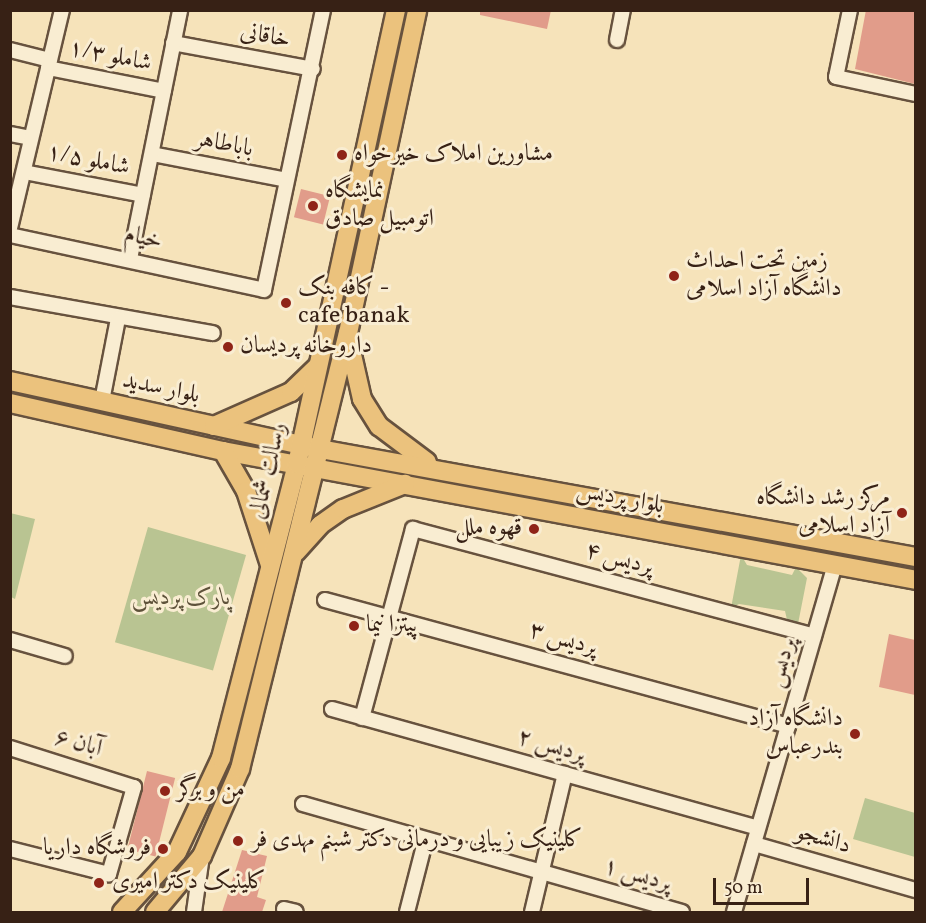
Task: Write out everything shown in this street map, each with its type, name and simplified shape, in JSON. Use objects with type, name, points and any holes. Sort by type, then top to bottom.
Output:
[{"type":"main road","name":"رسالت شمالی","points":[[155,912],[202,856],[240,769],[301,523],[306,465],[301,445],[396,10]]},
{"type":"main road","name":"رسالت شمالی","points":[[122,912],[177,852],[207,798],[283,517],[306,465],[320,449],[348,333],[417,10]]},
{"type":"main road","points":[[348,333],[353,371],[379,426],[439,468]]},
{"type":"main road","points":[[214,426],[291,392],[318,366]]},
{"type":"main road","name":"بلوار سدید","points":[[10,381],[320,449]]},
{"type":"main road","points":[[310,401],[331,406]]},
{"type":"main road","name":"بلوار سدید","points":[[10,403],[223,451],[306,465]]},
{"type":"main road","points":[[248,455],[253,434]]},
{"type":"main road","name":"بلوار پردیس","points":[[320,449],[439,468],[915,557]]},
{"type":"main road","points":[[223,451],[250,502],[271,567]]},
{"type":"main road","name":"بلوار پردیس","points":[[306,465],[915,580]]},
{"type":"main road","points":[[462,495],[468,474]]},
{"type":"main road","points":[[293,556],[320,525],[343,509],[405,484]]},
{"type":"main road","points":[[283,517],[301,523]]},
{"type":"street","points":[[10,228],[62,10]]},
{"type":"street","points":[[130,259],[180,10]]},
{"type":"street","points":[[287,180],[313,69],[323,10]]},
{"type":"street","points":[[617,40],[623,10]]},
{"type":"street","points":[[850,10],[836,77],[915,94]]},
{"type":"street","name":"خاقانی","points":[[174,43],[313,69]]},
{"type":"street","name":"شاملو ۱/۳","points":[[10,50],[49,64],[164,91]]},
{"type":"street","points":[[10,134],[30,138]]},
{"type":"street","name":"باباطاهر","points":[[152,154],[287,180]]},
{"type":"street","name":"شاملو ۱/۵","points":[[24,172],[143,195]]},
{"type":"street","name":"خیام","points":[[10,235],[130,259],[264,290],[287,180]]},
{"type":"street","points":[[10,297],[118,319],[213,333]]},
{"type":"street","points":[[102,402],[118,319]]},
{"type":"street","name":"پردیس ۴","points":[[390,614],[413,529],[814,636]]},
{"type":"street","name":"پردیس","points":[[734,912],[835,564]]},
{"type":"street","name":"پردیس ۳","points":[[325,600],[390,614],[788,726]]},
{"type":"street","points":[[363,718],[390,614]]},
{"type":"street","points":[[10,640],[65,656]]},
{"type":"street","name":"پردیس ۲","points":[[332,710],[758,828]]},
{"type":"street","name":"آبان ۶","points":[[10,748],[133,783],[109,874],[10,849]]},
{"type":"street","points":[[532,912],[565,774]]},
{"type":"street","name":"پردیس ۱","points":[[303,804],[425,843],[542,872],[682,912]]},
{"type":"street","points":[[407,912],[425,843]]},
{"type":"street","name":"دانشجو","points":[[754,844],[915,890]]},
{"type":"street","points":[[194,912],[202,856]]},
{"type":"green space","points":[[10,513],[35,519],[15,599],[11,597]]},
{"type":"green space","name":"پارک پردیس","points":[[148,527],[246,555],[213,670],[115,642]]},
{"type":"green space","points":[[741,555],[747,565],[792,575],[796,567],[807,578],[798,624],[788,624],[785,611],[739,604],[731,608]]},
{"type":"green space","points":[[865,798],[915,813],[915,857],[853,839]]},
{"type":"building","points":[[480,10],[551,10],[547,29],[480,15]]},
{"type":"building","points":[[866,10],[915,10],[915,84],[855,69]]},
{"type":"building","name":"نمایشگاه اتومبیل صادق","points":[[301,189],[330,196],[323,224],[294,217]]},
{"type":"building","points":[[889,634],[915,640],[915,695],[879,687]]},
{"type":"building","points":[[147,771],[175,778],[156,857],[127,850]]},
{"type":"building","points":[[242,850],[267,856],[257,897],[266,900],[262,912],[222,912]]},
{"type":"place","name":"مشاورین املاک خیرخواه","points":[[342,155]]},
{"type":"place","name":"نمایشگاه اتومبیل صادق","points":[[313,206]]},
{"type":"place","name":"زمین تحت احداث دانشگاه آزاد اسلامی","points":[[674,276]]},
{"type":"place","name":"کافه بنک - cafe banak","points":[[286,303]]},
{"type":"place","name":"داروخانه پردیسان","points":[[228,347]]},
{"type":"place","name":"مرکز رشد دانشگاه آزاد اسلامی","points":[[902,513]]},
{"type":"place","name":"قهوه ملل","points":[[534,529]]},
{"type":"place","name":"پیتزا نیما","points":[[354,626]]},
{"type":"place","name":"دانشگاه آزاد بندرعباس","points":[[855,734]]},
{"type":"place","name":"من و برگر","points":[[165,791]]},
{"type":"place","name":"کلینیک زیبایی و درمانی دکتر شبنم مهدی فر","points":[[238,841]]},
{"type":"place","name":"فروشگاه داریا","points":[[163,849]]},
{"type":"place","name":"کلینیک دکتر امیری","points":[[99,883]]}]
